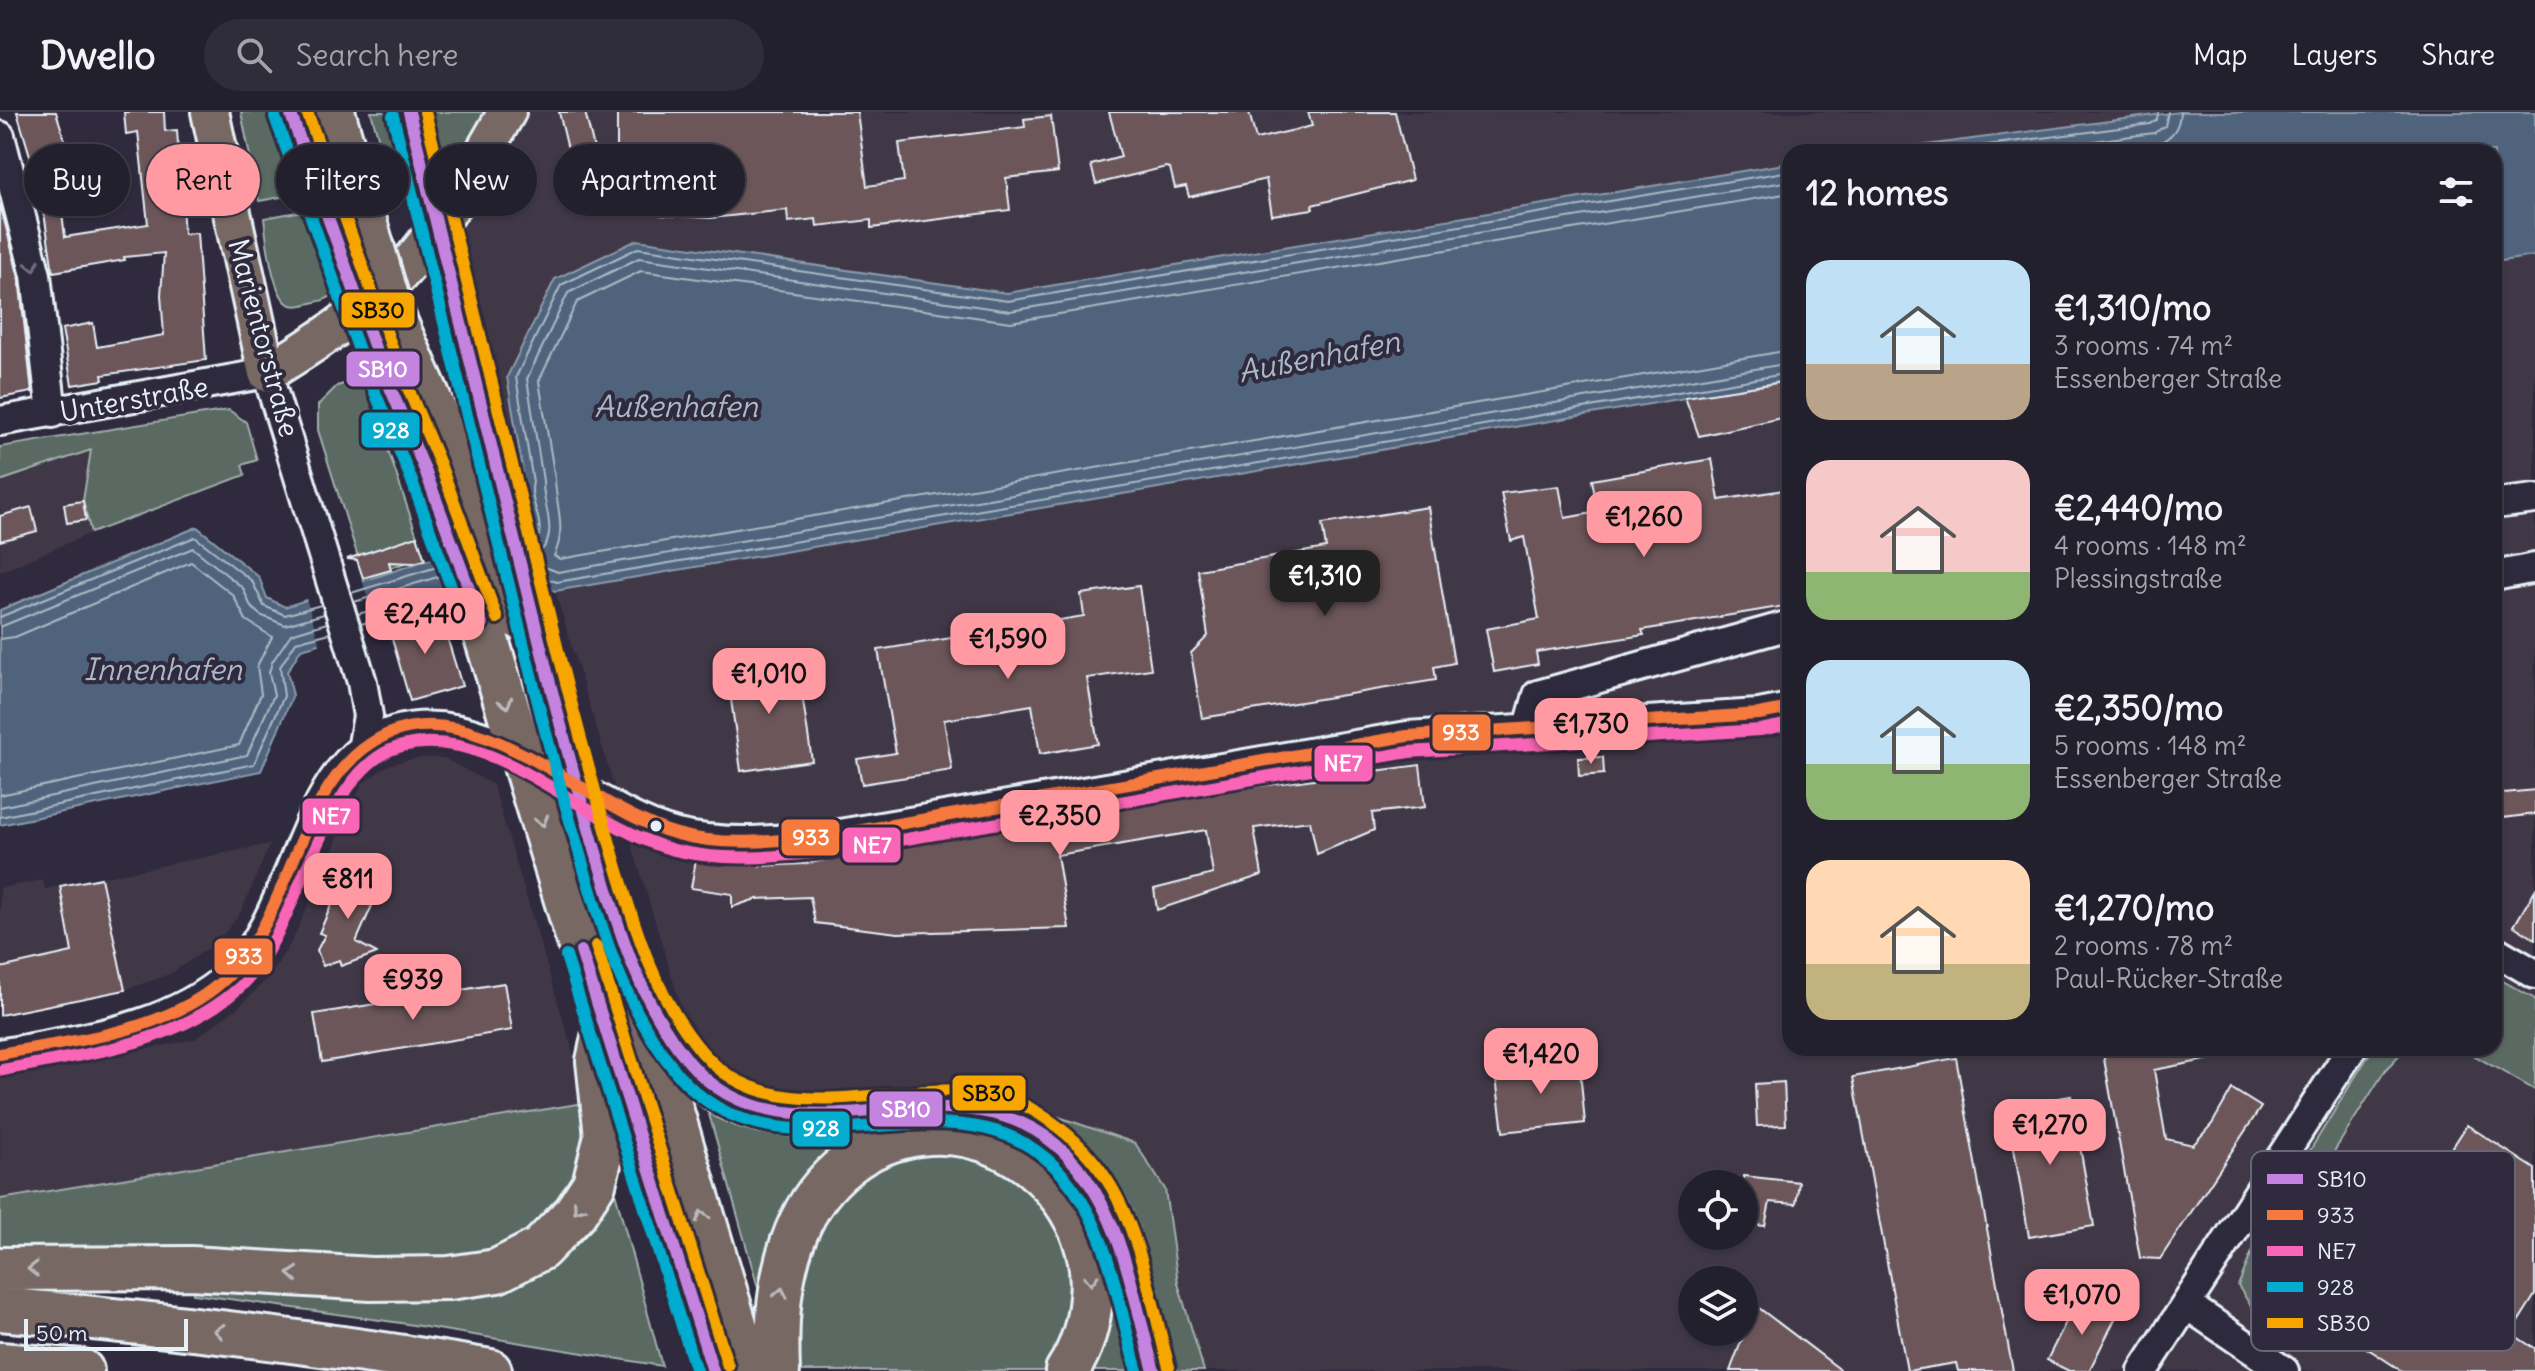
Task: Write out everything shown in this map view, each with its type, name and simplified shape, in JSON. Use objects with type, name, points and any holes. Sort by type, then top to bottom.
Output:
[{"type":"highway","points":[[290,112],[384,373],[477,607],[605,1028],[598,1061],[637,1127],[725,1371]]},
{"type":"highway","points":[[333,112],[392,314],[425,470]]},
{"type":"highway","points":[[409,112],[566,750],[626,955],[656,1013],[689,1062],[717,1090],[765,1111],[840,1114],[941,1105],[976,1107],[1016,1120],[1057,1146],[1094,1189],[1113,1228],[1154,1371]]},
{"type":"highway","points":[[392,314],[485,525],[566,750]]},
{"type":"highway","points":[[0,1269],[191,1268],[371,1279],[449,1278],[497,1271],[540,1249],[575,1213],[637,1127],[626,955]]},
{"type":"highway","points":[[778,1371],[776,1325],[786,1262],[796,1232],[831,1176],[860,1153],[888,1140],[951,1132],[983,1139],[1023,1157],[1045,1175],[1080,1224],[1090,1253],[1093,1282],[1084,1337],[1067,1371]]},
{"type":"highway","points":[[0,1309],[162,1323],[354,1348],[490,1371]]},
{"type":"highway","points":[[0,1364],[82,1371]]},
{"type":"main road","name":"Marientorstraße","points":[[210,112],[267,373]]},
{"type":"main road","points":[[267,373],[332,332],[399,274],[448,210],[507,112]]},
{"type":"street","points":[[0,136],[36,275],[52,413]]},
{"type":"street","name":"Unterstraße","points":[[0,421],[267,373]]},
{"type":"street","name":"Marientorstraße","points":[[267,373],[361,679],[368,716],[363,744]]},
{"type":"street","points":[[2502,503],[2535,499]]},
{"type":"street","points":[[2502,574],[2535,568]]},
{"type":"street","points":[[1529,727],[1538,695],[1782,627]]},
{"type":"street","points":[[0,1054],[133,1027],[183,1008],[232,972],[260,938],[340,770],[363,744],[397,731],[433,726],[476,732],[510,747],[604,804],[677,834],[770,842],[834,835],[1407,736],[1759,714],[1782,710]]},
{"type":"street","points":[[2502,955],[2535,974]]},
{"type":"street","points":[[2286,1151],[2347,1056]]},
{"type":"street","points":[[2143,1371],[2251,1205]]},
{"type":"street","points":[[2187,1305],[2251,1349]]},
{"type":"street","points":[[2255,1351],[2284,1371]]},
{"type":"shaded area","points":[[523,112],[2179,112],[1933,144],[1782,144],[1782,164],[1007,293],[910,278],[522,488],[455,236],[466,216],[537,216],[537,144],[505,144]]},
{"type":"shaded area","points":[[2535,256],[2535,1371],[1204,1371],[1135,1143],[1005,1098],[830,1097],[783,1094],[757,1086],[584,1103],[0,1199],[0,1079],[195,1039],[241,1005],[270,976],[293,939],[362,784],[388,765],[416,758],[444,758],[493,785],[580,1076],[706,1052],[693,1038],[555,591],[1782,381],[1782,1056],[2502,1056],[2502,261]]},
{"type":"shaded area","points":[[92,450],[83,501],[91,533],[0,572],[0,481]]},
{"type":"shaded area","points":[[270,844],[241,912],[228,929],[209,948],[170,974],[125,990],[0,1015],[0,888],[43,880],[45,889]]},
{"type":"green space","points":[[241,112],[272,112],[282,144],[276,144],[276,198],[260,201],[260,144],[247,144]]},
{"type":"green space","points":[[371,112],[388,112],[396,144],[380,144]]},
{"type":"green space","points":[[423,112],[487,112],[467,144],[431,144]]},
{"type":"green space","points":[[305,216],[334,294],[302,305],[287,303],[277,287],[264,218]]},
{"type":"green space","points":[[364,378],[424,557],[364,576],[318,430],[318,405],[337,386]]},
{"type":"green space","points":[[229,410],[246,422],[257,460],[242,465],[245,475],[91,533],[83,501],[91,450],[0,481],[0,447]]},
{"type":"green space","points":[[2502,980],[2535,999],[2535,1090],[2475,1056],[2502,1056]]},
{"type":"green space","points":[[2368,1056],[2398,1056],[2386,1069],[2334,1151],[2310,1151]]},
{"type":"green space","points":[[705,1100],[891,1128],[762,1302]]},
{"type":"green space","points":[[584,1103],[582,1137],[576,1166],[566,1191],[551,1212],[531,1228],[508,1242],[480,1252],[447,1259],[0,1251],[0,1199]]},
{"type":"green space","points":[[1050,1114],[1135,1143],[1165,1189],[1178,1283],[1204,1371],[1168,1371],[1044,1116]]},
{"type":"green space","points":[[926,1149],[973,1153],[1016,1172],[1068,1236],[1076,1280],[1073,1320],[1043,1371],[794,1371],[796,1309],[810,1248],[823,1221],[840,1196],[862,1175],[894,1157]]},
{"type":"green space","points":[[1067,1170],[1143,1371],[1079,1371],[1097,1333]]},
{"type":"green space","points":[[612,1181],[662,1366],[401,1323],[193,1294],[193,1281],[451,1291]]},
{"type":"green space","points":[[2251,1254],[2251,1306],[2238,1286]]},
{"type":"water","points":[[2179,112],[2535,112],[2535,256],[2502,261],[2502,144],[1933,144]]},
{"type":"water","name":"Außenhafen","points":[[1782,164],[1782,381],[555,591],[538,584],[301,649],[287,672],[293,695],[261,771],[0,825],[0,610],[197,527],[259,577],[267,598],[285,607],[424,561],[526,539],[522,488],[525,484],[507,377],[555,279],[637,240],[1007,293]]},
{"type":"pier","points":[[361,576],[378,632],[321,648],[306,598]]},
{"type":"building","points":[[17,112],[56,112],[66,144],[26,144]]},
{"type":"building","points":[[124,112],[164,112],[165,131],[177,130],[178,144],[146,144],[146,206],[138,132],[126,134]]},
{"type":"building","points":[[559,112],[585,112],[593,144],[567,144]]},
{"type":"building","points":[[617,112],[857,112],[867,186],[904,181],[899,143],[1025,127],[1024,119],[1051,116],[1058,172],[1006,178],[1010,210],[871,228],[871,220],[817,226],[816,219],[788,222],[787,210],[745,214],[745,144],[617,144]]},
{"type":"building","points":[[1109,112],[1249,112],[1256,139],[1312,126],[1308,112],[1395,112],[1412,180],[1312,205],[1313,209],[1272,215],[1266,179],[1189,197],[1186,186],[1175,188],[1170,168],[1166,167],[1096,184],[1091,165],[1121,157]]},
{"type":"building","points":[[0,204],[19,278],[32,392],[0,398]]},
{"type":"building","points":[[44,216],[62,216],[65,237],[148,224],[147,216],[183,216],[184,234],[197,233],[206,360],[102,375],[103,380],[72,385],[62,329],[93,323],[97,347],[164,335],[161,295],[164,253],[124,257],[125,260],[53,272]]},
{"type":"building","points":[[678,216],[730,216],[711,218]]},
{"type":"building","points":[[1782,382],[1782,418],[1699,436],[1685,397]]},
{"type":"building","points":[[1712,459],[1719,500],[1782,490],[1782,606],[1642,630],[1644,635],[1536,652],[1538,664],[1494,672],[1486,629],[1539,619],[1524,537],[1511,541],[1501,493],[1559,486],[1565,518],[1598,512],[1592,480]]},
{"type":"building","points":[[83,501],[86,520],[67,523],[64,504]]},
{"type":"building","points":[[31,507],[37,531],[0,541],[0,516]]},
{"type":"building","points":[[1428,507],[1454,663],[1434,667],[1436,680],[1202,718],[1191,653],[1208,636],[1198,570],[1326,548],[1322,524]]},
{"type":"building","points":[[417,536],[425,560],[389,562],[391,570],[363,578],[357,560],[347,559]]},
{"type":"building","points":[[1139,586],[1151,669],[1087,678],[1098,744],[1040,754],[1032,705],[944,720],[952,770],[862,784],[857,759],[896,753],[878,650],[1084,616],[1081,594]]},
{"type":"building","points":[[439,611],[462,686],[410,701],[388,625]]},
{"type":"building","points":[[797,661],[812,761],[741,771],[727,671]]},
{"type":"building","points":[[1603,757],[1604,774],[1579,776],[1578,758]]},
{"type":"building","points":[[1420,765],[1425,807],[1372,813],[1374,830],[1317,854],[1310,821],[1254,828],[1262,875],[1157,910],[1154,889],[1213,874],[1206,830],[1057,855],[1069,928],[898,933],[815,923],[810,897],[756,899],[732,907],[732,894],[691,888],[696,859],[760,866],[803,864],[1245,788]]},
{"type":"building","points":[[2535,790],[2535,814],[2502,818],[2502,793]]},
{"type":"building","points":[[347,870],[381,885],[356,942],[377,953],[341,966],[339,960],[323,966],[317,950],[325,935],[319,933]]},
{"type":"building","points":[[101,878],[125,990],[0,1015],[0,968],[72,952],[60,886]]},
{"type":"building","points":[[2535,890],[2535,939],[2514,926]]},
{"type":"building","points":[[504,983],[512,1030],[322,1062],[314,1014]]},
{"type":"building","points":[[2103,1056],[2221,1056],[2154,1070],[2166,1139],[2193,1145],[2212,1124],[2232,1089],[2261,1107],[2160,1259],[2140,1258]]},
{"type":"building","points":[[1956,1058],[2013,1371],[1958,1371],[1956,1363],[1907,1371],[1853,1077]]},
{"type":"building","points":[[1579,1060],[1585,1123],[1503,1132],[1495,1070]]},
{"type":"building","points":[[1784,1082],[1786,1125],[1757,1126],[1755,1084]]},
{"type":"building","points":[[2071,1096],[2094,1226],[2029,1237],[2007,1107]]},
{"type":"building","points":[[2467,1125],[2507,1151],[2450,1151]]},
{"type":"building","points":[[2515,1156],[2535,1169],[2535,1295],[2515,1327]]},
{"type":"building","points":[[1758,1178],[1799,1182],[1796,1204],[1770,1202],[1765,1226],[1758,1225]]},
{"type":"building","points":[[2079,1296],[2117,1315],[2089,1371],[2069,1371],[2047,1360]]},
{"type":"building","points":[[1758,1307],[1842,1371],[1730,1371],[1739,1346],[1758,1346]]},
{"type":"building","points":[[2515,1336],[2535,1349],[2535,1371],[2402,1371],[2371,1351],[2515,1351]]},
{"type":"transit line","name":"SB10","points":[[290,112],[384,373],[425,470],[482,624]]},
{"type":"transit line","name":"SB30","points":[[307,112],[399,367],[440,464],[497,618]]},
{"type":"transit line","name":"SB10","points":[[409,112],[578,789],[621,932],[642,987],[656,1013],[690,1063],[734,1098],[784,1112],[950,1108],[1003,1116],[1052,1142],[1095,1192],[1106,1212],[1130,1279],[1154,1371]]},
{"type":"transit line","name":"SB30","points":[[425,112],[587,761],[635,927],[669,1005],[702,1052],[729,1076],[760,1090],[794,1097],[830,1098],[975,1091],[1014,1101],[1050,1121],[1096,1164],[1118,1200],[1137,1246],[1169,1367]]},
{"type":"transit line","name":"928","points":[[393,116],[554,765],[605,937],[628,993],[658,1047],[676,1072],[721,1110],[772,1126],[827,1129],[938,1123],[991,1130],[1039,1153],[1081,1200],[1092,1219],[1115,1283],[1137,1371]]},
{"type":"transit line","name":"928","points":[[275,117],[369,378],[410,476],[467,630]]},
{"type":"transit line","name":"933","points":[[0,1054],[123,1030],[182,1009],[208,993],[231,973],[253,945],[318,806],[337,775],[362,750],[393,732],[428,726],[464,730],[500,743],[644,822],[696,838],[755,842],[834,835],[1407,736],[1759,714],[1782,710]]},
{"type":"transit line","name":"NE7","points":[[3,1070],[97,1052],[158,1035],[215,1007],[240,987],[261,961],[280,928],[331,816],[351,784],[374,760],[402,746],[437,743],[471,749],[506,763],[641,838],[694,854],[755,857],[837,851],[1409,752],[1760,730],[1782,726]]},
{"type":"transit line","name":"SB30","points":[[596,946],[728,1366]]},
{"type":"transit line","name":"SB10","points":[[581,951],[713,1371]]},
{"type":"transit line","name":"928","points":[[566,956],[696,1371]]},
{"type":"water label","name":"Innenhafen","points":[[163,670]]}]
